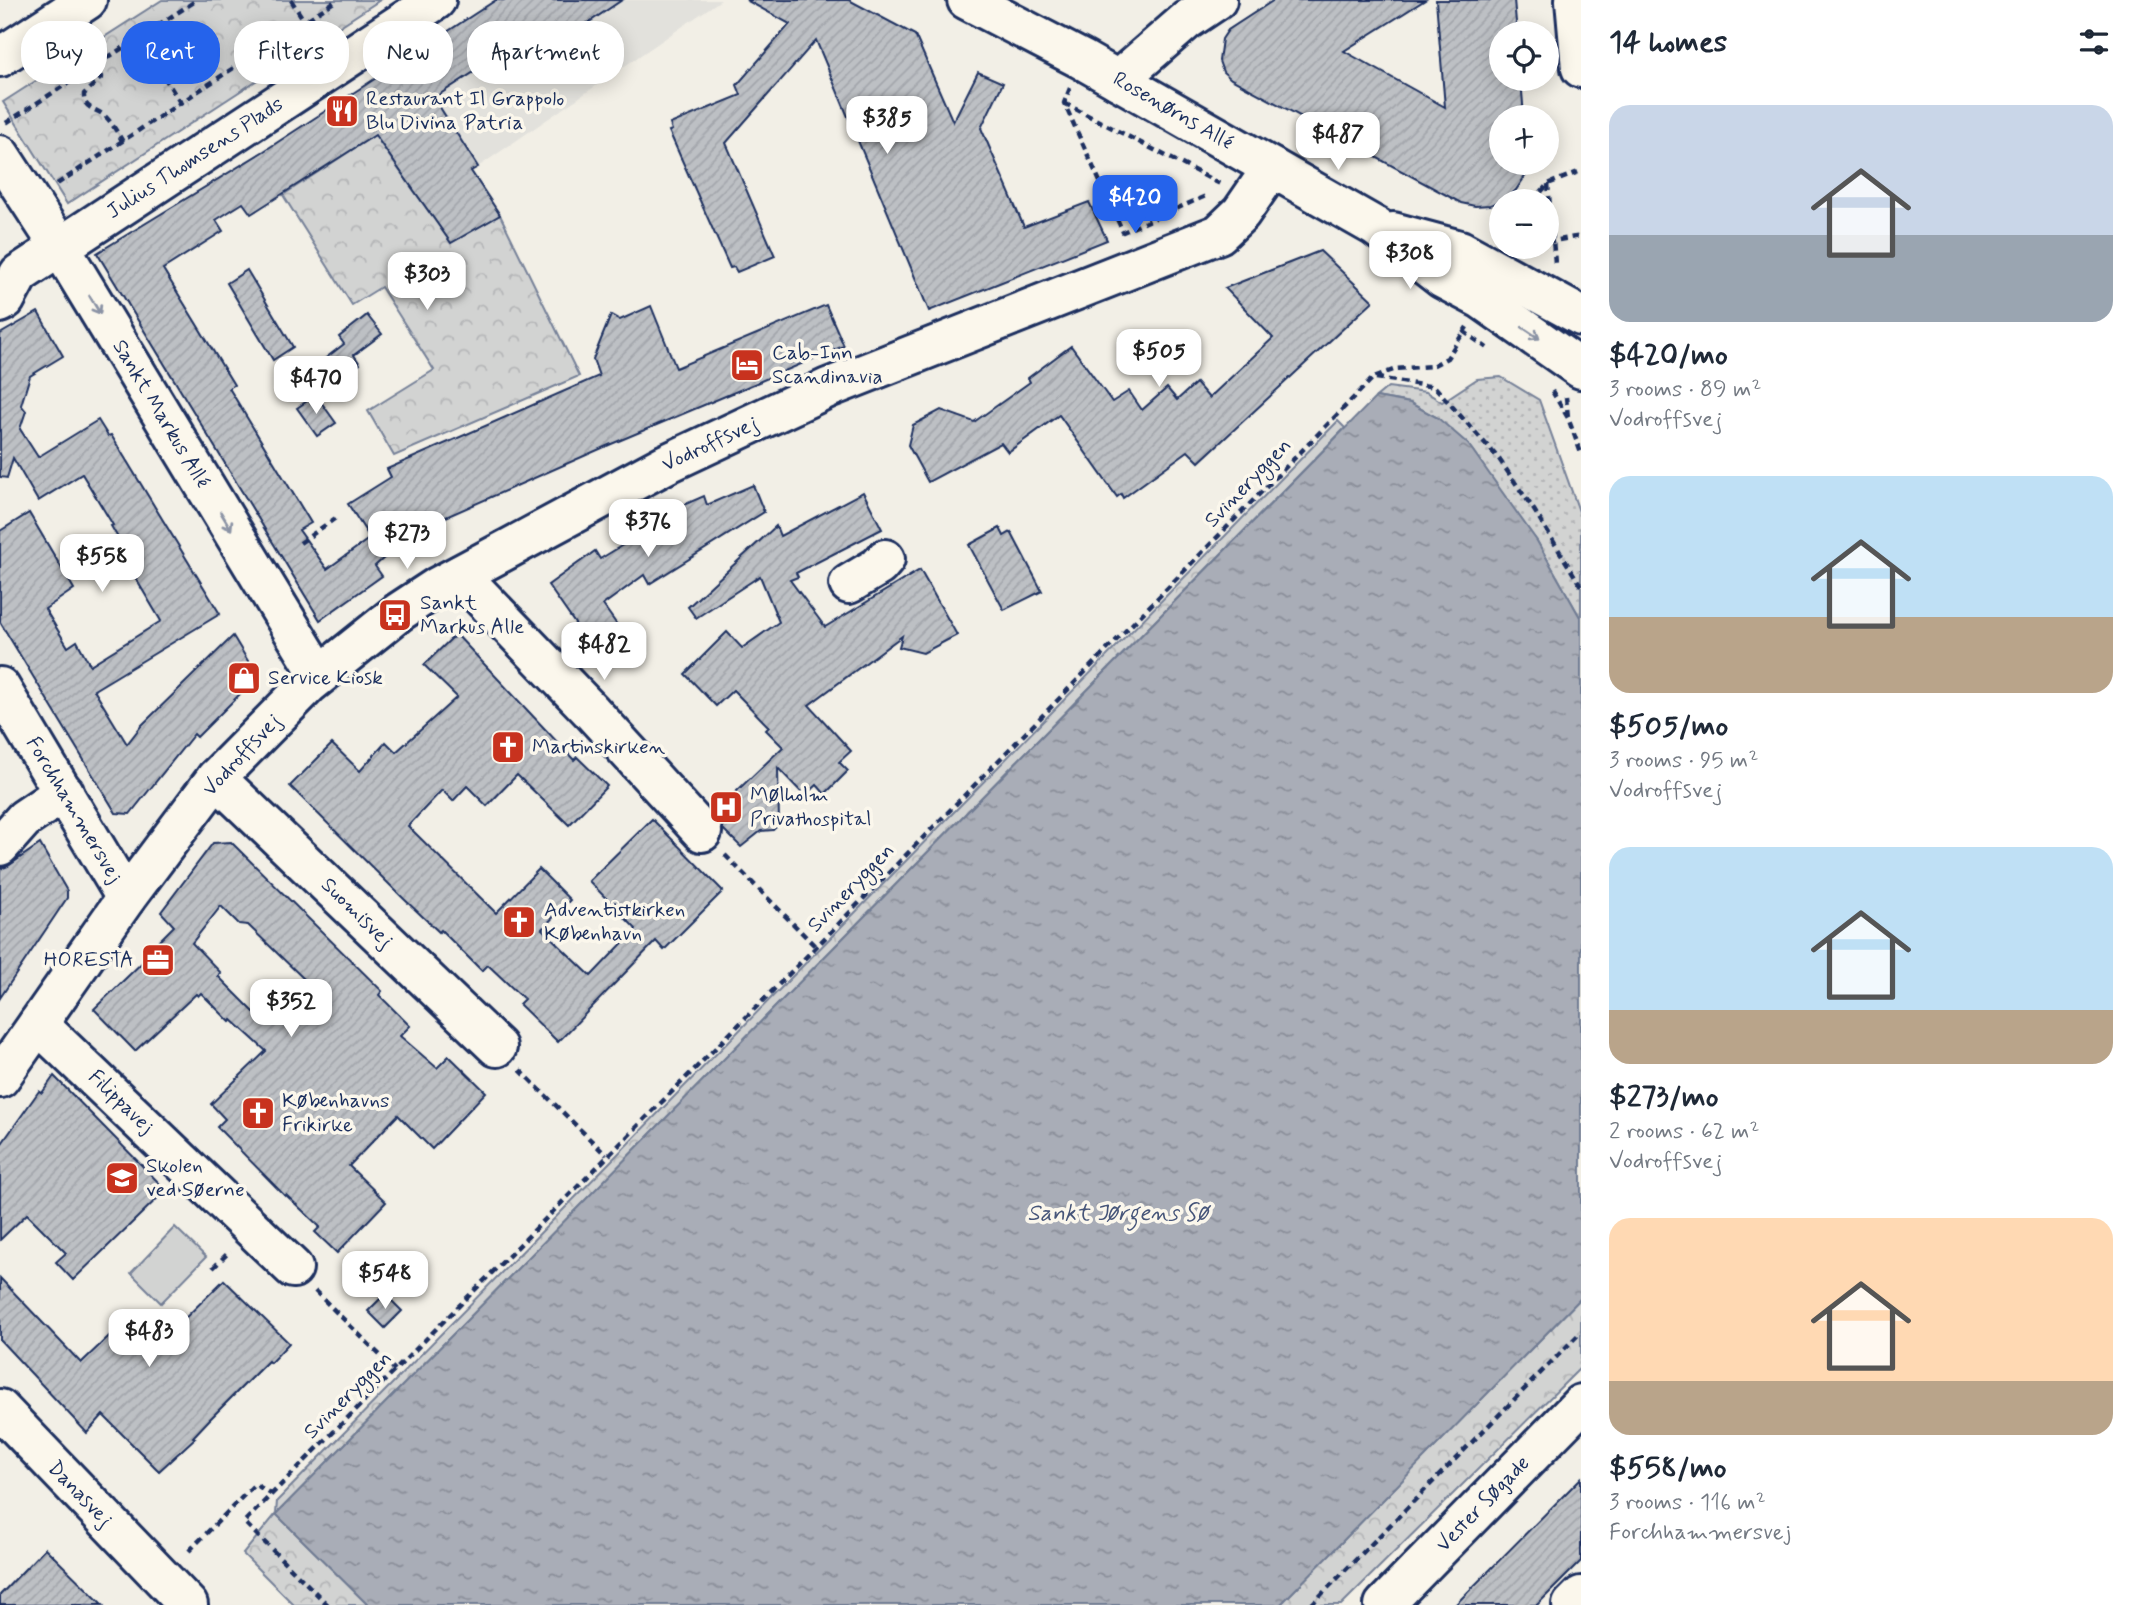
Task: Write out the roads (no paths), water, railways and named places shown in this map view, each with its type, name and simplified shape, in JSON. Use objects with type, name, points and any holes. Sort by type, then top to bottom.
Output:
[{"type":"street","points":[[0,57],[87,0]]},
{"type":"street","name":"Julius Thomsens Plads","points":[[0,303],[5,300],[19,274],[436,0]]},
{"type":"street","name":"Rosenørns Allé","points":[[967,0],[1081,59],[1376,227],[1443,279],[1481,299],[1581,369]]},
{"type":"street","points":[[1118,80],[1187,20],[1217,0]]},
{"type":"street","points":[[1575,0],[1581,68]]},
{"type":"street","name":"Sankt Markus Allé","points":[[0,155],[60,247],[319,674]]},
{"type":"street","name":"Vodroffsvej","points":[[0,1079],[126,898],[216,778],[319,674],[399,612],[460,575],[666,464],[828,388],[1219,234],[1241,214],[1272,168]]},
{"type":"street","name":"Rosenørns Allé","points":[[1376,227],[1460,250],[1581,316]]},
{"type":"street","points":[[849,584],[879,566],[885,559]]},
{"type":"street","points":[[460,575],[592,712],[702,832]]},
{"type":"street","name":"Forchhammersvej","points":[[0,687],[126,898]]},
{"type":"street","name":"Suomisvej","points":[[216,778],[497,1047]]},
{"type":"street","points":[[0,846],[24,819],[64,792]]},
{"type":"street","name":"Filippavej","points":[[38,1024],[293,1268]]},
{"type":"street","name":"Vester Søgade","points":[[1384,1605],[1581,1404]]},
{"type":"street","name":"Danasvej","points":[[0,1409],[188,1605]]},
{"type":"street","points":[[1572,1605],[1581,1596]]},
{"type":"water","name":"Sankt Jørgens Sø","points":[[1376,397],[1410,403],[1438,418],[1468,444],[1537,541],[1581,619],[1581,1298],[1280,1605],[368,1605],[276,1514]]},
{"type":"place","name":"Restaurant Il Grappolo Blu Divina Patria","points":[[342,111]]},
{"type":"place","name":"Cab-Inn Scandinavia","points":[[747,365]]},
{"type":"place","name":"Sankt Markus Alle","points":[[395,615]]},
{"type":"place","name":"Service Kiosk","points":[[244,678]]},
{"type":"place","name":"Martinskirken","points":[[508,747]]},
{"type":"place","name":"Mølholm Privathospital","points":[[726,807]]},
{"type":"place","name":"Adventistkirken København","points":[[519,922]]},
{"type":"place","name":"HORESTA","points":[[158,960]]},
{"type":"place","name":"Københavns Frikirke","points":[[258,1113]]},
{"type":"place","name":"Skolen ved Søerne","points":[[122,1178]]}]
